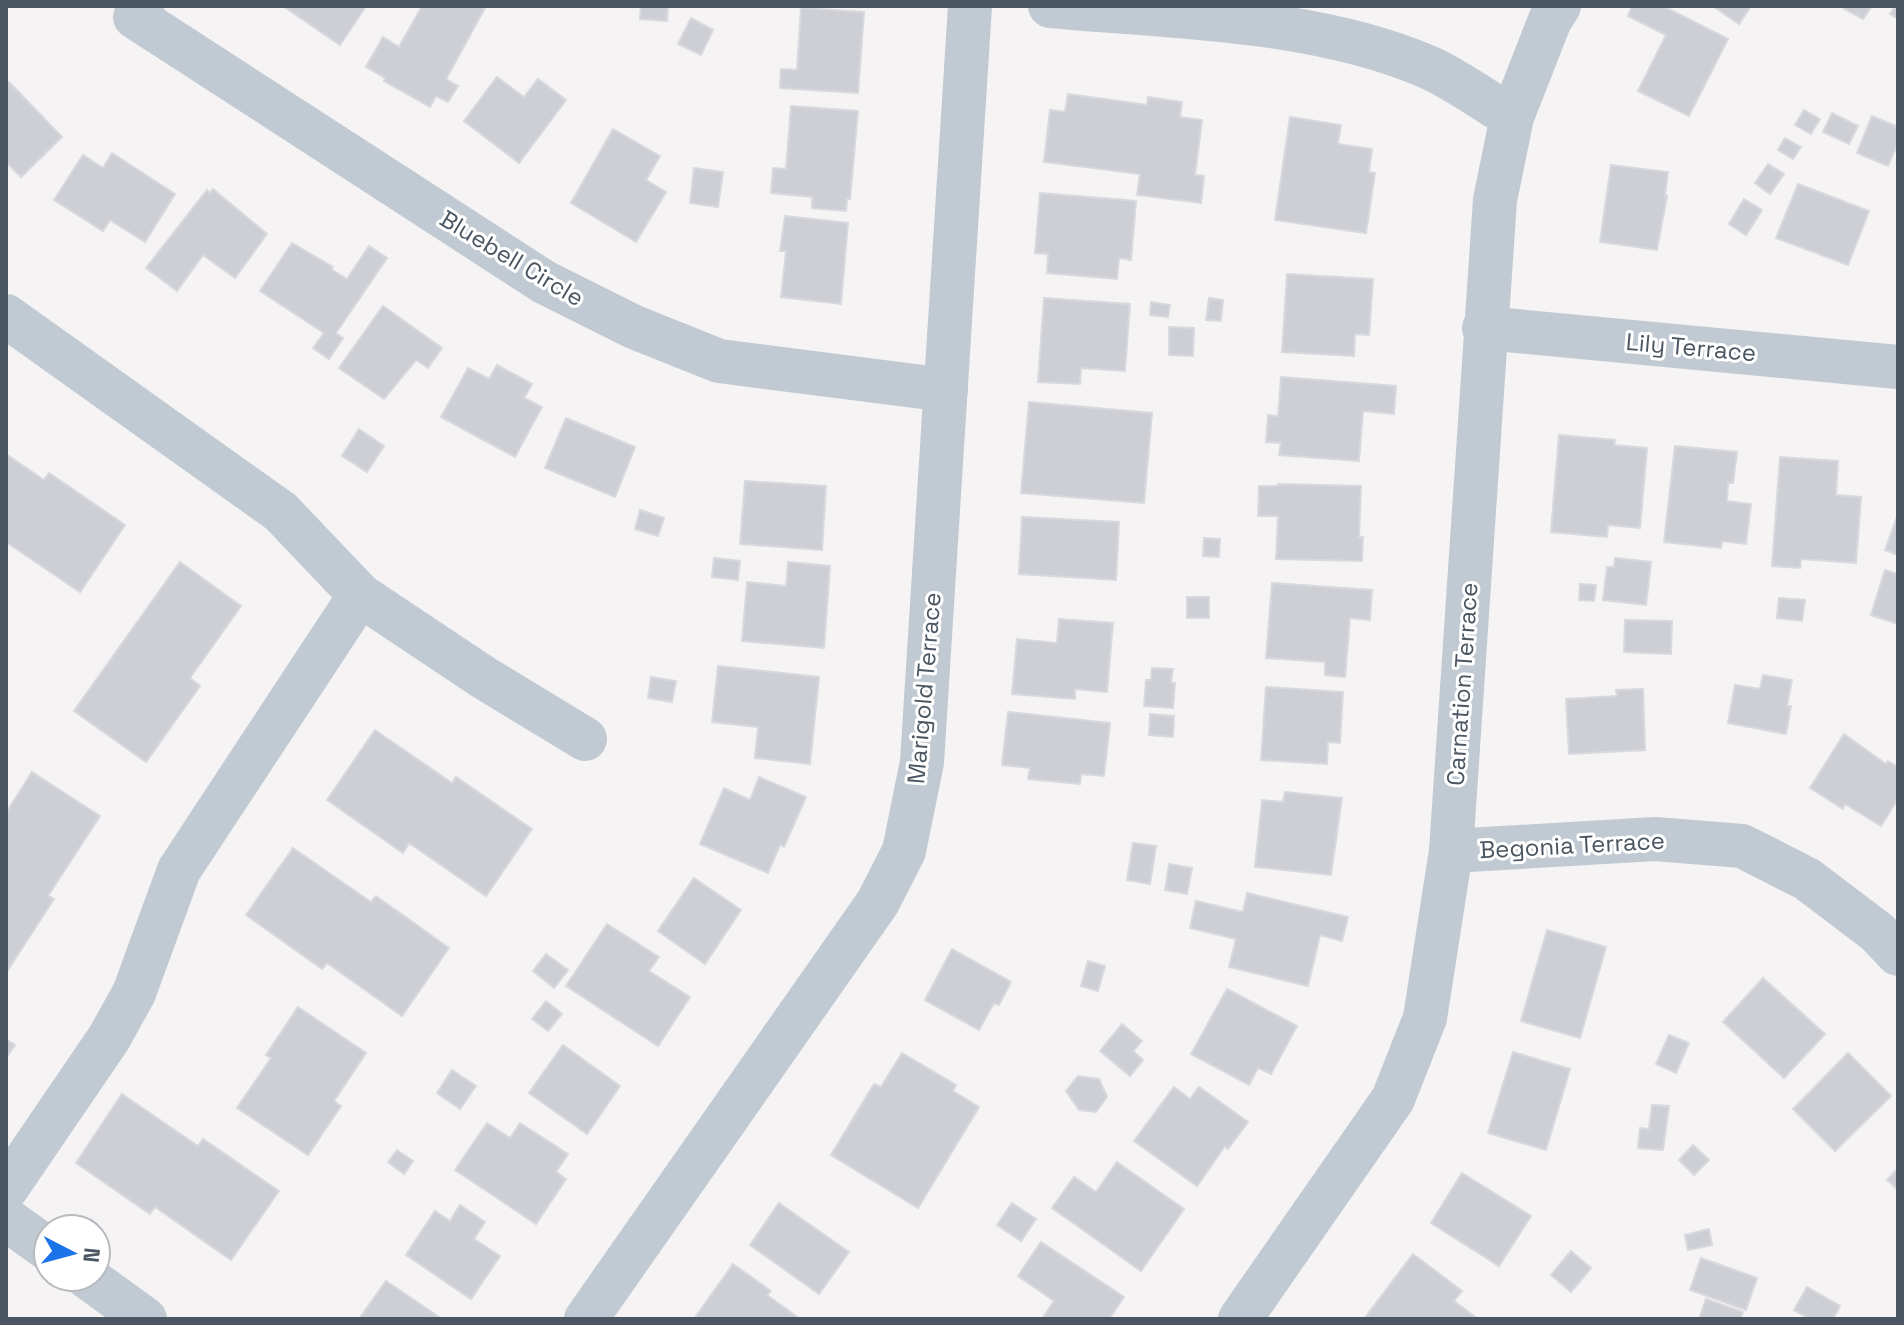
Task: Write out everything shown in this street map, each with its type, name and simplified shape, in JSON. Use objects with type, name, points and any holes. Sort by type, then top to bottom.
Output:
[{"type":"street","name":"Bluebell Circle","points":[[142,6],[135,17],[544,282],[634,327],[719,361],[946,390]]},
{"type":"street","name":"Marigold Terrace","points":[[586,1319],[878,902],[904,851],[922,762],[970,6]]},
{"type":"street","points":[[1050,6],[1282,27],[1364,44],[1430,68],[1512,117]]},
{"type":"street","name":"Carnation Terrace","points":[[1240,1319],[1393,1099],[1425,1018],[1451,851],[1495,200],[1512,117],[1550,20],[1559,6]]},
{"type":"street","points":[[6,316],[281,512],[360,595],[483,677],[585,739]]},
{"type":"street","name":"Lily Terrace","points":[[1484,328],[1898,367]]},
{"type":"street","points":[[6,1189],[109,1038],[134,993],[179,870],[360,595]]},
{"type":"street","name":"Begonia Terrace","points":[[1451,851],[1655,839],[1742,846],[1807,879],[1877,932],[1898,954]]},
{"type":"street","points":[[6,1219],[32,1238]]},
{"type":"street","points":[[109,1293],[145,1319]]},
{"type":"building","points":[[283,6],[366,6],[340,45]]},
{"type":"building","points":[[422,6],[485,8],[446,79],[458,86],[448,102],[436,96],[430,107],[366,67],[383,37],[399,47]]},
{"type":"building","points":[[641,6],[668,6],[667,21],[640,19]]},
{"type":"building","points":[[1632,6],[1663,6],[1728,39],[1689,116],[1638,91],[1666,35],[1628,16]]},
{"type":"building","points":[[1713,6],[1751,6],[1739,24]]},
{"type":"building","points":[[1846,6],[1872,6],[1863,19],[1844,9]]},
{"type":"building","points":[[1898,6],[1898,19],[1890,14]]},
{"type":"building","points":[[801,8],[864,12],[858,93],[780,88],[781,69],[797,70]]},
{"type":"building","points":[[691,18],[713,30],[701,55],[678,44]]},
{"type":"building","points":[[497,77],[524,97],[538,79],[566,100],[519,163],[464,121]]},
{"type":"building","points":[[9,82],[62,137],[21,177],[6,162],[6,85]]},
{"type":"building","points":[[1068,94],[1147,105],[1148,97],[1182,102],[1180,117],[1202,120],[1195,175],[1204,176],[1201,203],[1137,195],[1140,174],[1044,162],[1050,110],[1065,112]]},
{"type":"building","points":[[791,106],[858,111],[850,199],[847,199],[846,211],[812,208],[812,197],[771,193],[773,168],[786,169]]},
{"type":"building","points":[[1804,110],[1820,119],[1811,134],[1795,125]]},
{"type":"building","points":[[1832,113],[1858,126],[1849,144],[1823,132]]},
{"type":"building","points":[[1872,116],[1898,127],[1898,143],[1888,166],[1857,153]]},
{"type":"building","points":[[1290,117],[1341,125],[1338,144],[1372,149],[1369,172],[1375,173],[1366,233],[1275,220]]},
{"type":"building","points":[[613,129],[660,156],[646,180],[666,192],[636,242],[571,203]]},
{"type":"building","points":[[1785,138],[1801,147],[1793,159],[1778,150]]},
{"type":"building","points":[[112,153],[175,194],[145,242],[110,220],[103,231],[54,200],[83,155],[103,168]]},
{"type":"building","points":[[1768,164],[1784,174],[1770,194],[1755,183]]},
{"type":"building","points":[[1611,165],[1668,172],[1657,250],[1600,242]]},
{"type":"building","points":[[694,168],[723,172],[718,207],[690,203]]},
{"type":"building","points":[[1798,184],[1869,211],[1848,265],[1776,238]]},
{"type":"building","points":[[213,189],[267,234],[235,278],[203,255],[177,291],[146,268],[207,190],[210,193]]},
{"type":"building","points":[[1040,193],[1136,201],[1131,260],[1119,258],[1117,279],[1047,273],[1048,254],[1035,253]]},
{"type":"building","points":[[1744,199],[1762,210],[1746,235],[1729,224]]},
{"type":"building","points":[[785,216],[848,223],[841,304],[781,297],[786,251],[780,251]]},
{"type":"building","points":[[292,243],[347,279],[369,246],[387,258],[336,333],[343,338],[329,359],[313,348],[324,333],[260,291]]},
{"type":"building","points":[[1287,274],[1373,279],[1369,335],[1355,334],[1354,356],[1282,352]]},
{"type":"building","points":[[1044,298],[1130,304],[1125,371],[1081,368],[1080,384],[1038,382]]},
{"type":"building","points":[[1209,298],[1223,300],[1221,321],[1206,320]]},
{"type":"building","points":[[1151,302],[1170,305],[1168,317],[1150,315]]},
{"type":"building","points":[[383,306],[442,348],[428,368],[416,360],[384,399],[339,368]]},
{"type":"building","points":[[1169,327],[1194,328],[1193,356],[1169,355]]},
{"type":"building","points":[[497,365],[532,384],[524,398],[542,407],[515,457],[441,417],[468,368],[489,379]]},
{"type":"building","points":[[1281,377],[1396,386],[1394,414],[1363,411],[1359,461],[1279,455],[1281,443],[1266,442],[1268,415],[1278,416]]},
{"type":"building","points":[[1029,402],[1152,413],[1144,503],[1021,493]]},
{"type":"building","points":[[566,418],[635,447],[615,497],[545,468]]},
{"type":"building","points":[[359,429],[384,446],[367,472],[342,456]]},
{"type":"building","points":[[1559,435],[1615,440],[1614,445],[1647,448],[1640,528],[1608,525],[1607,537],[1551,532]]},
{"type":"building","points":[[1675,446],[1737,452],[1733,483],[1728,483],[1727,501],[1751,504],[1746,544],[1722,541],[1721,548],[1664,542]]},
{"type":"building","points":[[6,454],[44,480],[49,473],[125,525],[80,592],[6,542]]},
{"type":"building","points":[[1780,457],[1838,461],[1836,495],[1861,497],[1856,563],[1801,559],[1800,568],[1772,566]]},
{"type":"building","points":[[745,481],[826,486],[822,550],[740,544]]},
{"type":"building","points":[[1259,486],[1361,486],[1359,537],[1363,537],[1362,561],[1276,559],[1278,516],[1258,516]]},
{"type":"building","points":[[640,510],[664,518],[658,536],[635,529]]},
{"type":"building","points":[[1898,514],[1898,555],[1885,550]]},
{"type":"building","points":[[1022,517],[1119,522],[1116,580],[1019,574]]},
{"type":"building","points":[[1204,538],[1220,539],[1219,557],[1203,556]]},
{"type":"building","points":[[714,558],[740,561],[738,580],[712,577]]},
{"type":"building","points":[[1615,558],[1651,562],[1646,605],[1603,600],[1607,567],[1614,567]]},
{"type":"building","points":[[180,562],[241,606],[190,678],[200,686],[146,762],[74,711]]},
{"type":"building","points":[[788,562],[830,566],[824,648],[742,641],[747,582],[786,586]]},
{"type":"building","points":[[1885,570],[1898,574],[1898,624],[1871,615]]},
{"type":"building","points":[[1272,583],[1372,590],[1370,620],[1350,618],[1345,677],[1325,675],[1325,662],[1266,658]]},
{"type":"building","points":[[1580,584],[1596,585],[1594,601],[1579,600]]},
{"type":"building","points":[[1187,597],[1209,597],[1209,618],[1187,618]]},
{"type":"building","points":[[1779,598],[1805,600],[1802,621],[1777,618]]},
{"type":"building","points":[[1059,619],[1113,623],[1107,692],[1075,689],[1075,699],[1012,694],[1017,639],[1057,643]]},
{"type":"building","points":[[1625,620],[1672,621],[1671,654],[1624,652]]},
{"type":"building","points":[[718,666],[819,677],[810,764],[755,758],[758,727],[712,722]]},
{"type":"building","points":[[1152,668],[1173,669],[1173,708],[1144,706],[1146,680],[1151,680]]},
{"type":"building","points":[[1763,675],[1792,680],[1786,734],[1728,723],[1735,685],[1760,689]]},
{"type":"building","points":[[651,677],[676,681],[672,702],[648,698]]},
{"type":"building","points":[[1266,687],[1343,692],[1340,743],[1328,742],[1327,764],[1261,760]]},
{"type":"building","points":[[1643,689],[1645,750],[1569,754],[1566,699],[1617,696],[1616,690]]},
{"type":"building","points":[[1008,712],[1110,723],[1104,776],[1081,774],[1080,784],[1028,779],[1030,768],[1002,765]]},
{"type":"building","points":[[1150,714],[1174,716],[1173,737],[1149,735]]},
{"type":"building","points":[[375,730],[452,783],[456,777],[532,829],[486,896],[409,843],[403,853],[327,800]]},
{"type":"building","points":[[1844,734],[1886,764],[1888,761],[1898,767],[1898,799],[1881,826],[1845,804],[1843,809],[1810,788]]},
{"type":"building","points":[[32,772],[100,816],[48,896],[54,899],[6,973],[6,813]]},
{"type":"building","points":[[759,777],[806,797],[784,847],[780,845],[768,873],[700,844],[724,788],[750,800]]},
{"type":"building","points":[[1285,792],[1342,798],[1331,875],[1255,867],[1262,800],[1283,802]]},
{"type":"building","points":[[1133,843],[1156,846],[1150,884],[1127,880]]},
{"type":"building","points":[[293,848],[371,902],[376,896],[449,948],[402,1016],[327,963],[322,969],[246,915]]},
{"type":"building","points":[[1169,864],[1192,868],[1187,894],[1165,890]]},
{"type":"building","points":[[694,878],[741,910],[705,964],[658,931]]},
{"type":"building","points":[[1247,893],[1348,917],[1342,941],[1320,935],[1308,986],[1229,967],[1236,939],[1190,928],[1196,901],[1243,912]]},
{"type":"building","points":[[607,924],[659,957],[649,971],[690,997],[658,1046],[566,986]]},
{"type":"building","points":[[1547,930],[1606,947],[1580,1038],[1521,1021]]},
{"type":"building","points":[[952,949],[1011,982],[999,1005],[994,1003],[979,1030],[925,1000]]},
{"type":"building","points":[[546,954],[568,970],[554,988],[533,971]]},
{"type":"building","points":[[1088,961],[1105,966],[1098,991],[1081,986]]},
{"type":"building","points":[[1763,978],[1825,1034],[1784,1078],[1723,1022]]},
{"type":"building","points":[[1227,989],[1297,1026],[1271,1074],[1258,1068],[1249,1085],[1191,1054]]},
{"type":"building","points":[[546,1001],[562,1014],[548,1031],[532,1019]]},
{"type":"building","points":[[298,1007],[366,1053],[334,1101],[341,1106],[308,1155],[237,1108],[271,1058],[266,1055]]},
{"type":"building","points":[[1122,1024],[1142,1041],[1133,1051],[1143,1060],[1130,1076],[1100,1051]]},
{"type":"building","points":[[1669,1035],[1689,1043],[1676,1073],[1656,1064]]},
{"type":"building","points":[[6,1039],[15,1045],[6,1058]]},
{"type":"building","points":[[563,1045],[620,1086],[587,1134],[529,1093]]},
{"type":"building","points":[[1513,1052],[1570,1069],[1546,1150],[1488,1133]]},
{"type":"building","points":[[902,1053],[956,1085],[953,1091],[979,1107],[918,1208],[831,1155],[874,1084],[881,1087]]},
{"type":"building","points":[[1848,1053],[1891,1096],[1835,1151],[1793,1109]]},
{"type":"building","points":[[452,1070],[476,1086],[460,1109],[437,1093]]},
{"type":"building","points":[[1078,1076],[1099,1079],[1107,1097],[1096,1112],[1079,1110],[1066,1091]]},
{"type":"building","points":[[1174,1087],[1190,1099],[1199,1087],[1248,1122],[1228,1149],[1225,1146],[1197,1186],[1134,1141]]},
{"type":"building","points":[[122,1094],[198,1146],[203,1139],[279,1191],[231,1260],[155,1207],[150,1214],[76,1163]]},
{"type":"building","points":[[1652,1105],[1669,1106],[1663,1150],[1638,1148],[1640,1128],[1649,1129]]},
{"type":"building","points":[[487,1123],[510,1138],[520,1123],[568,1154],[556,1172],[566,1179],[536,1224],[455,1170]]},
{"type":"building","points":[[1693,1145],[1709,1160],[1694,1175],[1679,1160]]},
{"type":"building","points":[[397,1150],[413,1161],[404,1174],[388,1162]]},
{"type":"building","points":[[1117,1162],[1184,1209],[1141,1271],[1052,1208],[1074,1177],[1096,1192]]},
{"type":"building","points":[[1898,1168],[1898,1190],[1887,1180]]},
{"type":"building","points":[[1462,1173],[1531,1216],[1499,1266],[1431,1223]]},
{"type":"building","points":[[779,1203],[849,1252],[819,1294],[750,1245]]},
{"type":"building","points":[[1012,1203],[1036,1219],[1021,1241],[997,1225]]},
{"type":"building","points":[[460,1205],[485,1222],[474,1239],[500,1256],[471,1299],[406,1255],[435,1211],[450,1221]]},
{"type":"building","points":[[1709,1229],[1712,1245],[1688,1250],[1685,1235]]},
{"type":"building","points":[[1041,1242],[1124,1297],[1109,1319],[1042,1319],[1054,1301],[1018,1276]]},
{"type":"building","points":[[1571,1251],[1591,1268],[1571,1292],[1551,1275]]},
{"type":"building","points":[[1413,1254],[1462,1291],[1454,1301],[1478,1319],[1364,1319]]},
{"type":"building","points":[[1701,1258],[1757,1278],[1746,1310],[1690,1290]]},
{"type":"building","points":[[733,1264],[771,1291],[767,1295],[800,1319],[694,1319]]},
{"type":"building","points":[[386,1281],[442,1319],[359,1319]]},
{"type":"building","points":[[1807,1287],[1840,1306],[1833,1319],[1810,1319],[1794,1310]]},
{"type":"building","points":[[1706,1299],[1743,1312],[1740,1319],[1699,1319]]}]
